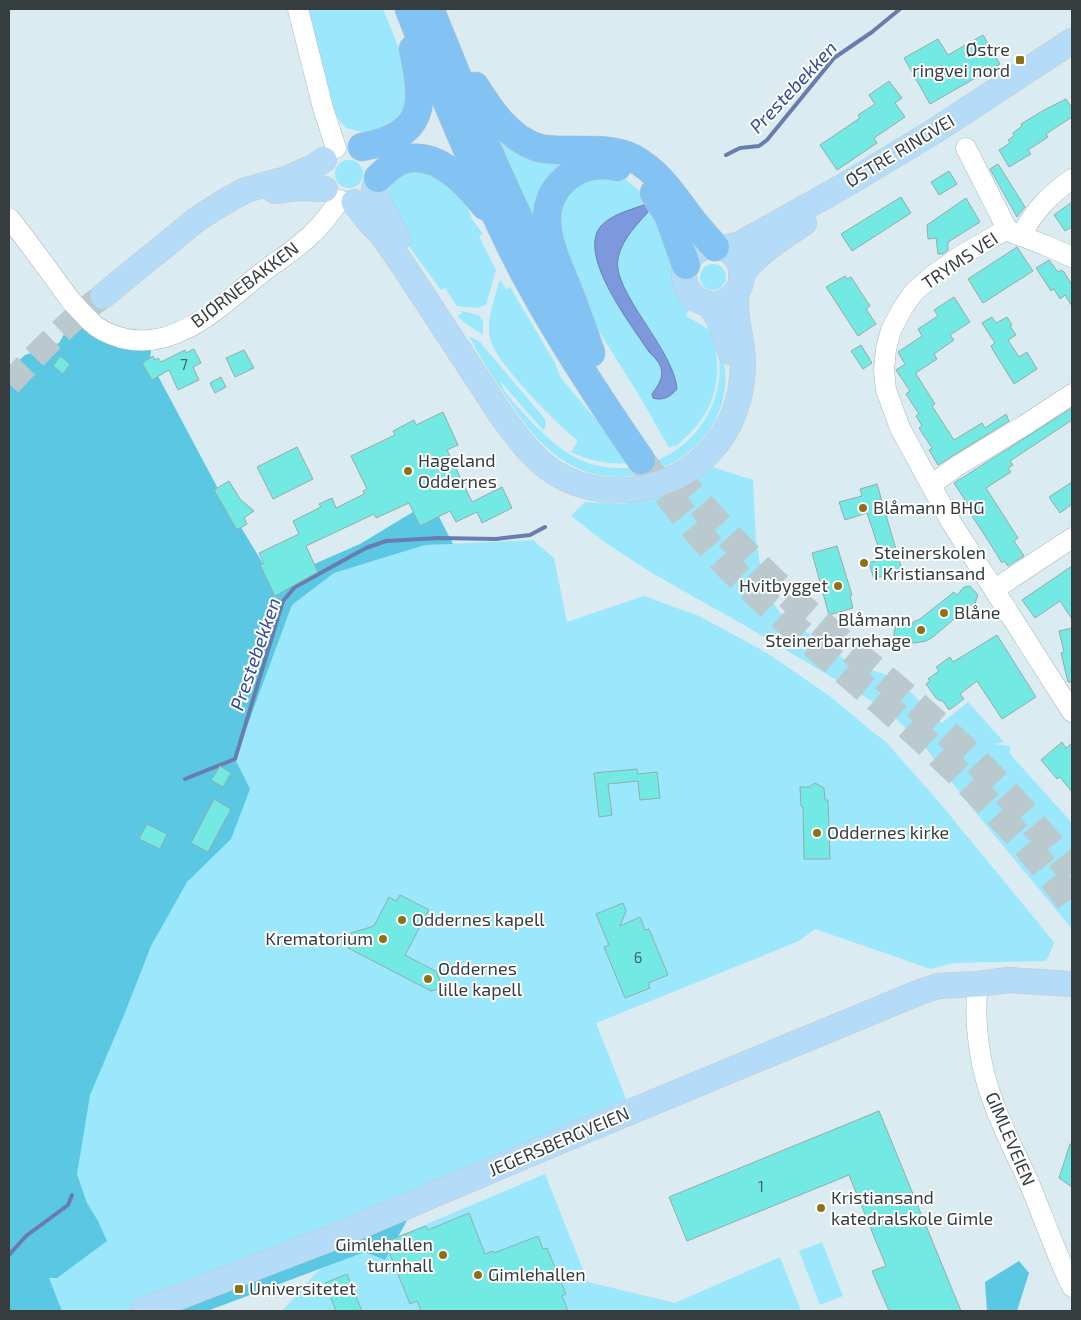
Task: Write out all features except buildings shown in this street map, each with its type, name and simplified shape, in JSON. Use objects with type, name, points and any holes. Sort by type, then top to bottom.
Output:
[{"type":"highway","points":[[341,152],[382,144],[392,139],[411,124],[416,114],[419,100],[418,81],[403,9]]},
{"type":"highway","points":[[409,9],[430,64],[500,226],[527,279],[600,401],[650,457],[625,407],[591,354],[528,238],[465,96],[431,9]]},
{"type":"highway","points":[[431,9],[484,102],[512,133],[538,148],[548,150],[600,150],[624,154],[633,158],[654,173],[718,248]]},
{"type":"highway","points":[[376,183],[400,161],[417,158],[433,161],[451,172],[471,191],[500,226]]},
{"type":"highway","points":[[591,354],[547,232],[547,211],[553,193],[564,180],[583,168],[596,165],[617,167],[637,177],[654,193],[668,214],[686,265]]},
{"type":"main road","name":"ØSTRE RINGVEI","points":[[718,248],[738,245],[847,184],[933,132],[1072,41]]},
{"type":"main road","name":"ØSTRE RINGVEI","points":[[739,283],[750,264],[762,253],[827,207],[1072,55]]},
{"type":"main road","points":[[341,152],[320,174],[339,197],[366,218],[382,235],[519,441],[541,462],[557,474],[576,483],[596,489],[631,491],[666,482],[688,471],[701,461],[721,438],[735,411],[742,381],[743,360],[735,308],[739,283],[736,259],[732,254],[718,248],[704,248],[695,253],[686,265],[684,277],[688,289],[695,298],[707,304],[713,310],[721,324],[728,342],[732,361],[729,398],[723,416],[708,440],[683,463],[663,474],[644,480],[606,482],[579,475],[546,456],[514,420],[412,263],[378,201],[376,183],[378,170],[373,157],[341,152],[286,179],[246,190],[196,220],[103,296],[197,229],[225,211],[247,200],[286,189],[339,197],[363,198],[376,183]]},
{"type":"main road","points":[[707,304],[728,300],[739,283]]},
{"type":"main road","points":[[978,984],[1008,980],[1072,984]]},
{"type":"main road","points":[[978,984],[1022,993],[1072,999]]},
{"type":"main road","name":"JEGERSBERGVEIEN","points":[[143,1311],[332,1238],[920,992],[938,986],[978,984]]},
{"type":"street","points":[[298,9],[323,108],[341,152]]},
{"type":"street","points":[[966,148],[1014,233],[1072,257]]},
{"type":"street","points":[[1014,233],[1044,202],[1072,179]]},
{"type":"street","name":"BJØRNEBAKKEN","points":[[9,218],[72,302],[91,322],[113,335],[129,340],[160,339],[175,334],[201,320],[298,247],[315,232],[339,197]]},
{"type":"street","name":"TRYMS VEI","points":[[1014,233],[962,254],[914,292],[891,330],[886,349],[884,370],[886,390],[900,428],[956,529],[996,589],[1018,628],[1072,712]]},
{"type":"street","points":[[931,485],[957,466],[1072,394]]},
{"type":"street","points":[[996,589],[1072,538]]},
{"type":"street","name":"GIMLEVEIEN","points":[[978,984],[976,1007],[978,1042],[993,1104],[1024,1172],[1072,1287]]},
{"type":"shaded area","points":[[307,9],[383,9],[412,81],[402,122],[371,134],[346,128],[339,120],[334,110]]},
{"type":"shaded area","points":[[498,131],[571,158],[538,228],[505,156]]},
{"type":"shaded area","points":[[349,160],[359,164],[363,174],[359,184],[349,188],[339,184],[335,174],[339,164]]},
{"type":"shaded area","points":[[403,170],[440,173],[465,202],[472,219],[483,234],[479,236],[496,270],[486,305],[477,308],[457,306],[445,288],[441,290],[408,245],[389,199],[389,188]]},
{"type":"shaded area","points":[[614,174],[625,179],[649,199],[672,254],[674,289],[689,310],[686,316],[712,333],[722,357],[724,364],[726,378],[724,392],[721,406],[712,426],[699,443],[682,457],[662,468],[640,475],[618,477],[596,474],[575,467],[553,453],[534,435],[518,414],[485,365],[469,336],[480,342],[545,419],[546,426],[543,430],[501,382],[505,391],[517,406],[558,446],[575,458],[585,462],[620,468],[644,465],[666,456],[685,443],[701,426],[712,405],[719,382],[719,357],[714,338],[717,371],[716,386],[712,399],[698,423],[688,435],[675,447],[674,445],[669,448],[587,312],[553,214],[574,180]],"holes":[[[646,204],[649,210],[623,245],[617,267],[628,295],[656,341],[673,374],[660,383],[662,374],[658,362],[620,309],[601,272],[596,254],[595,239],[601,226],[611,218]]]},
{"type":"shaded area","points":[[646,204],[650,210],[623,244],[618,258],[618,271],[624,287],[666,356],[673,373],[677,389],[663,399],[653,398],[652,394],[661,377],[661,367],[620,309],[601,272],[596,254],[595,239],[605,222],[616,215]]},
{"type":"shaded area","points":[[713,264],[722,268],[726,277],[722,286],[713,290],[704,286],[700,277],[704,268]]},
{"type":"shaded area","points":[[501,280],[506,289],[510,287],[554,361],[561,378],[629,459],[629,463],[599,462],[571,452],[578,441],[542,408],[503,362],[494,349],[489,331],[492,309]]},
{"type":"shaded area","points":[[461,311],[479,315],[483,321],[483,335],[461,320],[458,316],[462,313]]},
{"type":"shaded area","points":[[76,313],[92,321],[152,339],[150,361],[223,498],[264,565],[289,575],[360,544],[426,504],[424,488],[453,544],[425,545],[334,573],[292,605],[235,759],[250,789],[231,839],[187,882],[151,946],[90,1095],[77,1174],[87,1203],[107,1241],[57,1278],[49,1278],[62,1311],[9,1311],[9,369],[25,355],[59,343]]},
{"type":"shaded area","points":[[706,465],[753,480],[756,540],[764,587],[780,613],[850,663],[896,678],[942,723],[968,702],[1004,742],[993,744],[1010,746],[1010,754],[1072,823],[1072,929],[972,808],[924,746],[887,710],[652,573],[606,543],[571,516],[585,502],[624,504],[655,497]]},
{"type":"shaded area","points":[[533,540],[554,558],[567,622],[644,596],[699,616],[767,653],[831,697],[885,741],[939,802],[1054,942],[1046,961],[953,963],[931,969],[815,929],[799,941],[596,1023],[627,1101],[437,1180],[348,1220],[133,1311],[9,1311],[97,1219],[87,1203],[77,1174],[77,1127],[110,1034],[234,769],[235,759],[292,605],[334,573],[425,545]]},
{"type":"shaded area","points":[[545,1174],[588,1282],[675,1303],[780,1257],[801,1311],[282,1311],[321,1269]]},
{"type":"shaded area","points":[[409,1217],[385,1260],[365,1252],[207,1311],[133,1311]]},
{"type":"shaded area","points":[[822,1242],[843,1296],[820,1305],[799,1251]]},
{"type":"shaded area","points":[[1019,1261],[1029,1273],[1017,1311],[987,1311],[985,1282]]},
{"type":"waterway","name":"Prestebekken","points":[[726,155],[740,148],[759,146],[767,140],[834,58],[872,32],[900,9]]},
{"type":"waterway","name":"Prestebekken","points":[[185,779],[235,759],[283,601],[295,587],[366,548],[386,541],[439,538],[496,539],[530,535],[545,527]]},
{"type":"waterway","name":"Prestebekken","points":[[9,1255],[26,1236],[68,1205],[72,1195]]},
{"type":"tunnel","points":[[9,384],[42,349],[103,296]]},
{"type":"tunnel","points":[[641,460],[725,563],[761,598],[905,723],[948,763],[1022,841],[1072,904]]},
{"type":"tunnel","points":[[674,473],[734,541],[782,590],[920,709],[974,759],[1025,814],[1072,873]]},
{"type":"place","name":"Østre ringvei nord","points":[[1020,60]]},
{"type":"place","name":"Hageland Oddernes","points":[[408,471]]},
{"type":"place","name":"Blåmann BHG","points":[[863,508]]},
{"type":"place","name":"Steinerskolen i Kristiansand","points":[[864,563]]},
{"type":"place","name":"Hvitbygget","points":[[838,586]]},
{"type":"place","name":"Blåne","points":[[944,613]]},
{"type":"place","name":"Blåmann Steinerbarnehage","points":[[921,630]]},
{"type":"place","name":"Oddernes kirke","points":[[817,833]]},
{"type":"place","name":"Oddernes kapell","points":[[402,920]]},
{"type":"place","name":"Krematorium","points":[[383,939]]},
{"type":"place","name":"Oddernes lille kapell","points":[[428,979]]},
{"type":"place","name":"Kristiansand katedralskole Gimle","points":[[821,1208]]},
{"type":"place","name":"Gimlehallen turnhall","points":[[443,1255]]},
{"type":"place","name":"Gimlehallen","points":[[478,1275]]},
{"type":"place","name":"Universitetet","points":[[239,1289]]}]
